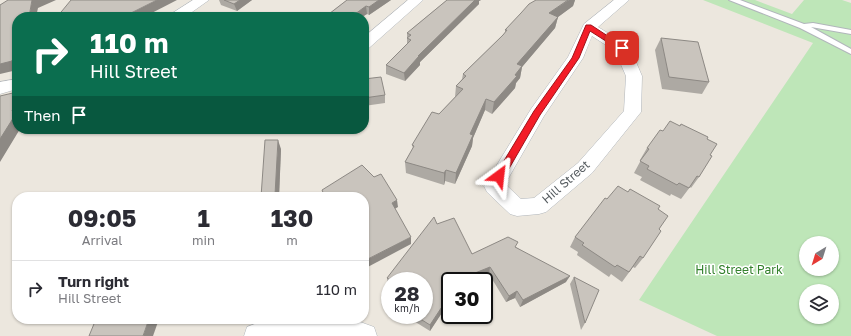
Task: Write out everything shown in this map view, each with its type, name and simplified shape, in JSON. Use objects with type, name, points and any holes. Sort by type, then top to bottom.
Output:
[{"type":"street","points":[[184,12],[202,0]]},
{"type":"street","points":[[369,41],[416,0]]},
{"type":"street","name":"Hill Street","points":[[589,27],[622,48],[634,76],[632,112],[585,168],[539,206],[517,208],[494,186],[537,113],[575,58],[589,27],[622,0]]},
{"type":"street","points":[[0,88],[12,85]]},
{"type":"street","points":[[256,336],[283,325],[333,324],[365,336]]},
{"type":"lane","points":[[733,0],[803,26],[851,52]]},
{"type":"lane","points":[[803,26],[813,25],[851,32]]},
{"type":"green space","name":"Hill Street Park","points":[[703,0],[755,0],[792,14],[804,0],[842,0],[851,3],[851,336],[717,336],[639,300],[813,43]]},
{"type":"building","points":[[8,0],[32,0],[30,12],[12,12],[12,61],[0,64],[0,5]]},
{"type":"building","points":[[71,0],[157,0],[133,12],[61,12]]},
{"type":"building","points":[[224,0],[240,0],[234,4]]},
{"type":"building","points":[[347,0],[379,0],[358,12],[331,12]]},
{"type":"building","points":[[447,0],[475,0],[418,56],[404,73],[386,65],[411,40],[407,38],[411,35],[407,33]]},
{"type":"building","points":[[536,0],[568,0],[549,13],[558,17],[517,64],[522,66],[515,75],[517,76],[494,102],[486,99],[470,134],[473,135],[456,173],[446,170],[444,173],[405,162],[414,146],[412,145],[432,112],[439,114],[463,89],[456,86],[466,76],[463,74],[503,35],[507,30],[505,30],[529,4]]},
{"type":"building","points":[[661,38],[698,42],[709,82],[669,77]]},
{"type":"building","points":[[381,77],[385,95],[369,97],[369,78]]},
{"type":"building","points":[[12,93],[12,120],[0,139],[0,96]]},
{"type":"building","points":[[670,121],[680,126],[681,124],[708,137],[707,139],[717,144],[710,155],[712,156],[699,177],[697,176],[689,188],[679,183],[677,185],[647,169],[649,166],[640,161],[660,130],[663,131]]},
{"type":"building","points":[[265,140],[278,140],[275,192],[261,192]]},
{"type":"building","points":[[362,165],[374,177],[381,174],[397,200],[392,203],[411,237],[369,258],[369,192],[323,192],[322,190]]},
{"type":"building","points":[[618,186],[628,192],[630,189],[660,206],[658,209],[668,216],[659,229],[661,231],[643,258],[640,256],[629,272],[617,265],[615,267],[582,245],[584,243],[575,237],[605,198],[607,199]]},
{"type":"building","points":[[434,217],[437,224],[454,218],[472,254],[508,237],[518,242],[515,247],[570,276],[523,300],[517,291],[509,296],[490,267],[478,272],[441,272],[441,308],[433,320],[433,272],[392,272]]},
{"type":"building","points":[[574,277],[599,290],[585,323]]},
{"type":"building","points":[[94,324],[147,324],[143,336],[89,336]]},
{"type":"route","points":[[499,176],[537,113],[575,58],[589,27],[622,48]]}]
